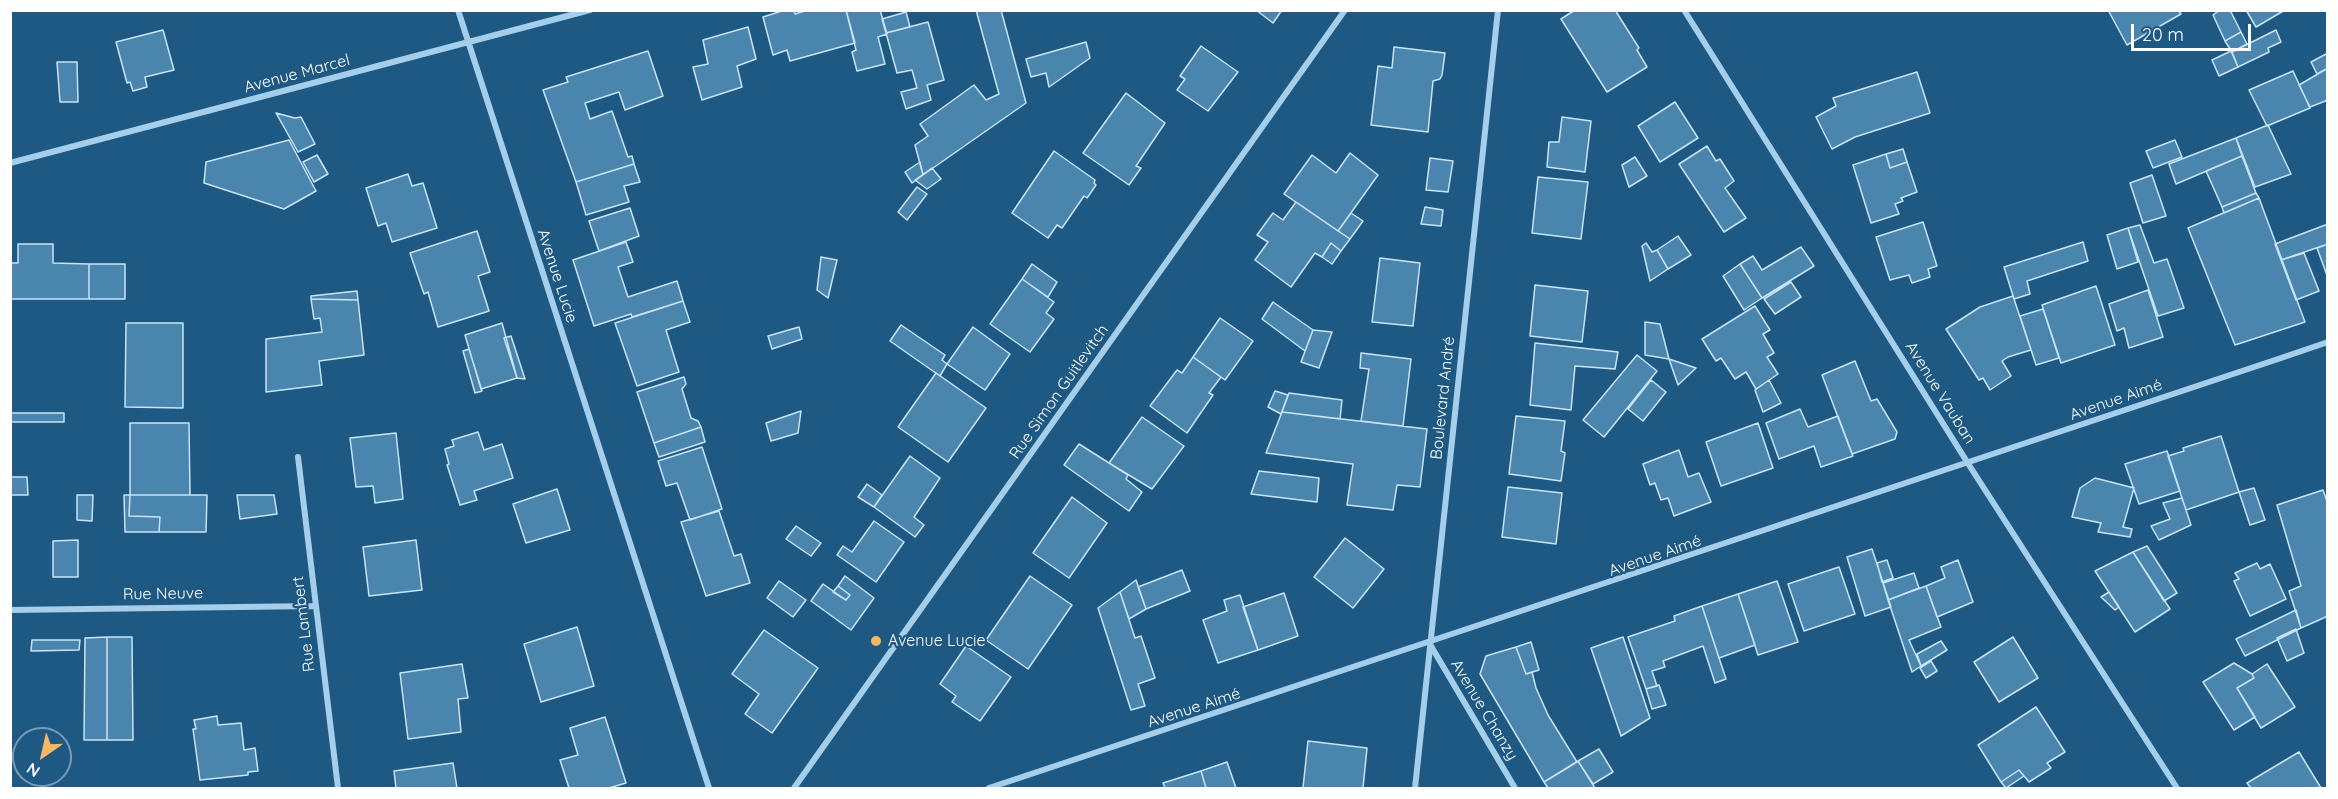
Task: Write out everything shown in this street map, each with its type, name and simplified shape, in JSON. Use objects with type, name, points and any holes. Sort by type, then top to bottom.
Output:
[{"type":"street","name":"Avenue Lucie","points":[[458,10],[709,789]]},
{"type":"street","name":"Avenue Marcel","points":[[10,163],[590,10]]},
{"type":"street","name":"Rue Simon Guitlevitch","points":[[794,789],[1346,10]]},
{"type":"street","name":"Boulevard André","points":[[1414,789],[1498,10]]},
{"type":"street","name":"Avenue Vauban","points":[[1684,10],[1969,465],[2177,789]]},
{"type":"street","name":"Avenue Aimé","points":[[989,789],[1430,645],[2328,342]]},
{"type":"street","name":"Rue Lambert","points":[[298,457],[338,789]]},
{"type":"street","name":"Rue Neuve","points":[[10,610],[315,606]]},
{"type":"street","name":"Avenue Chanzy","points":[[1430,645],[1515,789]]},
{"type":"building","points":[[785,10],[794,10],[795,14],[808,10],[846,10],[855,43],[790,61],[787,50],[773,55],[763,17]]},
{"type":"building","points":[[846,10],[880,10],[887,34],[878,37],[885,64],[857,71],[852,52],[856,50]]},
{"type":"building","points":[[976,10],[1001,10],[1026,103],[923,175],[915,145],[928,136],[920,124],[974,85],[986,100],[999,94]]},
{"type":"building","points":[[1256,10],[1282,10],[1273,23]]},
{"type":"building","points":[[1575,10],[1615,10],[1639,48],[1637,50],[1647,67],[1607,92],[1561,19]]},
{"type":"building","points":[[2108,10],[2178,10],[2181,14],[2127,45]]},
{"type":"building","points":[[2220,10],[2230,10],[2241,32],[2225,41],[2213,15]]},
{"type":"building","points":[[2246,10],[2285,10],[2256,27]]},
{"type":"building","points":[[906,12],[910,27],[886,33],[882,19]]},
{"type":"building","points":[[928,22],[944,80],[927,85],[931,100],[906,109],[901,92],[917,88],[912,70],[897,73],[886,33]]},
{"type":"building","points":[[748,27],[756,59],[737,66],[742,87],[702,100],[693,67],[708,64],[703,40]]},
{"type":"building","points":[[163,30],[174,70],[145,77],[147,87],[133,91],[130,82],[127,83],[116,42]]},
{"type":"building","points":[[2276,30],[2281,42],[2268,48],[2269,52],[2238,67],[2232,52]]},
{"type":"building","points":[[2241,32],[2247,44],[2232,52],[2225,41]]},
{"type":"building","points":[[1086,42],[1090,58],[1049,87],[1046,73],[1031,77],[1026,59]]},
{"type":"building","points":[[1201,46],[1238,72],[1208,111],[1177,90],[1185,79],[1180,76]]},
{"type":"building","points":[[1394,47],[1445,53],[1442,75],[1440,79],[1433,81],[1428,132],[1371,125],[1378,66],[1392,68]]},
{"type":"building","points":[[648,51],[663,96],[625,110],[619,92],[585,103],[590,119],[612,111],[628,157],[632,156],[634,164],[576,182],[543,90],[568,82],[566,77]]},
{"type":"building","points":[[2231,51],[2238,67],[2219,76],[2212,60]]},
{"type":"building","points":[[2328,53],[2328,68],[2317,74],[2311,62]]},
{"type":"building","points":[[57,62],[77,62],[78,102],[60,102]]},
{"type":"building","points":[[2328,68],[2328,100],[2310,107],[2299,85]]},
{"type":"building","points":[[2293,71],[2310,108],[2267,126],[2249,90]]},
{"type":"building","points":[[1917,72],[1930,113],[1855,137],[1832,149],[1816,117],[1836,106],[1833,98]]},
{"type":"building","points":[[1126,93],[1165,123],[1136,166],[1141,168],[1129,185],[1083,153]]},
{"type":"building","points":[[1675,102],[1698,138],[1660,162],[1638,126]]},
{"type":"building","points":[[276,113],[295,118],[301,117],[315,144],[298,152]]},
{"type":"building","points":[[1562,117],[1591,121],[1585,172],[1547,167],[1549,142],[1559,142]]},
{"type":"building","points":[[2268,125],[2291,174],[2255,187],[2236,138]]},
{"type":"building","points":[[2236,138],[2242,156],[2176,184],[2169,164]]},
{"type":"building","points":[[289,140],[316,191],[284,209],[204,183],[206,162]]},
{"type":"building","points":[[2175,140],[2182,157],[2153,168],[2146,151]]},
{"type":"building","points":[[1707,146],[1716,161],[1720,159],[1734,181],[1725,188],[1746,218],[1724,232],[1679,164]]},
{"type":"building","points":[[1903,149],[1907,162],[1890,168],[1886,154]]},
{"type":"building","points":[[1054,151],[1095,180],[1096,185],[1087,198],[1084,196],[1062,228],[1057,225],[1048,238],[1012,213]]},
{"type":"building","points":[[1350,153],[1378,175],[1338,231],[1284,194],[1312,155],[1336,173]]},
{"type":"building","points":[[1886,154],[1890,168],[1907,162],[1917,192],[1901,198],[1903,201],[1895,204],[1899,214],[1871,223],[1853,165]]},
{"type":"building","points":[[317,155],[328,174],[314,182],[303,162]]},
{"type":"building","points":[[2242,156],[2256,193],[2222,207],[2206,171]]},
{"type":"building","points":[[1635,157],[1647,176],[1629,187],[1622,165]]},
{"type":"building","points":[[1430,158],[1453,161],[1448,192],[1426,190]]},
{"type":"building","points":[[920,162],[923,175],[912,183],[905,172]]},
{"type":"building","points":[[634,164],[640,182],[624,186],[629,202],[586,215],[576,182]]},
{"type":"building","points":[[932,168],[941,179],[927,189],[915,180]]},
{"type":"building","points":[[408,174],[412,186],[423,183],[437,228],[392,242],[386,223],[378,226],[366,188]]},
{"type":"building","points":[[2152,175],[2166,216],[2143,223],[2130,183]]},
{"type":"building","points":[[1538,177],[1588,182],[1581,239],[1532,233]]},
{"type":"building","points":[[917,187],[927,194],[907,220],[898,212]]},
{"type":"building","points":[[2256,193],[2259,198],[2224,213],[2222,207]]},
{"type":"building","points":[[2259,198],[2305,322],[2235,345],[2188,228]]},
{"type":"building","points":[[1296,202],[1350,239],[1341,251],[1331,243],[1322,257],[1315,253],[1291,287],[1255,260],[1268,242],[1257,235],[1273,213],[1283,220]]},
{"type":"building","points":[[1425,207],[1443,210],[1441,226],[1421,224]]},
{"type":"building","points":[[630,208],[639,236],[599,251],[589,221]]},
{"type":"building","points":[[1351,213],[1363,221],[1350,239],[1338,231]]},
{"type":"building","points":[[1923,222],[1937,266],[1928,269],[1930,277],[1912,283],[1909,275],[1890,280],[1876,237]]},
{"type":"building","points":[[2328,224],[2328,244],[2281,260],[2275,244]]},
{"type":"building","points":[[2140,225],[2154,263],[2167,259],[2184,308],[2158,316],[2128,228]]},
{"type":"building","points":[[2128,228],[2138,262],[2117,269],[2107,235]]},
{"type":"building","points":[[477,231],[490,272],[478,276],[489,311],[438,327],[428,292],[424,294],[410,253]]},
{"type":"building","points":[[1678,236],[1691,255],[1668,269],[1657,250]]},
{"type":"building","points":[[626,242],[633,262],[618,267],[628,297],[677,281],[683,301],[594,326],[573,260]]},
{"type":"building","points":[[2083,242],[2088,261],[2027,281],[2030,294],[2014,299],[2004,267]]},
{"type":"building","points":[[1331,243],[1341,251],[1332,264],[1322,257]]},
{"type":"building","points":[[1646,243],[1652,252],[1657,250],[1668,269],[1650,281],[1642,246]]},
{"type":"building","points":[[18,244],[53,244],[53,263],[89,264],[89,299],[10,299],[10,263],[18,263]]},
{"type":"building","points":[[2328,244],[2328,278],[2317,248]]},
{"type":"building","points":[[1801,247],[1814,266],[1762,298],[1740,264],[1753,256],[1762,270]]},
{"type":"building","points":[[2304,253],[2319,291],[2296,300],[2281,260]]},
{"type":"building","points":[[821,257],[837,260],[828,298],[817,290]]},
{"type":"building","points":[[1380,258],[1420,263],[1413,326],[1372,322]]},
{"type":"building","points":[[89,264],[125,264],[125,299],[89,299]]},
{"type":"building","points":[[1032,264],[1057,282],[1048,297],[1022,279]]},
{"type":"building","points":[[1740,264],[1762,298],[1744,310],[1723,276]]},
{"type":"building","points":[[1022,279],[1054,302],[1046,313],[1054,319],[1030,352],[990,324]]},
{"type":"building","points":[[1791,282],[1801,297],[1775,314],[1764,299]]},
{"type":"building","points":[[1535,285],[1588,291],[1582,342],[1530,336]]},
{"type":"building","points":[[2096,286],[2115,345],[2061,363],[2042,305]]},
{"type":"building","points":[[2148,290],[2163,337],[2129,348],[2124,328],[2117,331],[2109,304]]},
{"type":"building","points":[[357,291],[358,300],[311,299],[311,296]]},
{"type":"building","points":[[2013,296],[2031,350],[2002,361],[2011,376],[1990,390],[1983,378],[1979,380],[1946,329],[1980,307]]},
{"type":"building","points":[[311,299],[358,300],[364,355],[319,361],[322,385],[266,392],[266,339],[322,332],[320,318],[314,319]]},
{"type":"building","points":[[683,301],[690,322],[666,330],[679,372],[637,386],[615,323]]},
{"type":"building","points":[[1273,302],[1313,330],[1305,351],[1262,319]]},
{"type":"building","points":[[1755,306],[1770,330],[1763,334],[1774,353],[1767,357],[1778,374],[1756,389],[1746,372],[1735,379],[1721,358],[1716,361],[1702,339]]},
{"type":"building","points":[[2043,309],[2059,358],[2036,365],[2020,316]]},
{"type":"building","points":[[1220,318],[1253,341],[1225,380],[1193,357]]},
{"type":"building","points":[[1645,322],[1660,324],[1669,359],[1645,355]]},
{"type":"building","points":[[126,323],[183,323],[183,408],[125,407]]},
{"type":"building","points":[[502,323],[517,378],[481,389],[465,335]]},
{"type":"building","points":[[901,325],[945,355],[942,360],[947,364],[940,376],[890,341]]},
{"type":"building","points":[[799,327],[802,339],[772,349],[768,336]]},
{"type":"building","points":[[973,327],[1010,354],[985,390],[947,364]]},
{"type":"building","points":[[1313,330],[1332,332],[1319,368],[1301,362]]},
{"type":"building","points":[[511,336],[525,379],[517,378],[504,338]]},
{"type":"building","points":[[1535,343],[1618,352],[1615,369],[1575,366],[1571,410],[1530,405]]},
{"type":"building","points":[[469,349],[482,391],[475,393],[463,351]]},
{"type":"building","points":[[1361,353],[1411,359],[1403,426],[1361,421],[1369,369],[1360,368]]},
{"type":"building","points":[[1637,355],[1657,371],[1604,437],[1583,420]]},
{"type":"building","points":[[1193,357],[1221,377],[1209,393],[1213,395],[1187,433],[1150,406],[1177,370],[1182,373]]},
{"type":"building","points":[[1669,359],[1696,368],[1678,385]]},
{"type":"building","points":[[1855,361],[1871,401],[1877,399],[1897,432],[1895,439],[1852,454],[1822,375]]},
{"type":"building","points":[[936,373],[986,408],[948,462],[898,427]]},
{"type":"building","points":[[684,377],[686,384],[682,389],[691,418],[698,421],[701,427],[654,443],[637,392]]},
{"type":"building","points":[[1651,380],[1666,392],[1643,421],[1628,409]]},
{"type":"building","points":[[1769,380],[1781,403],[1763,412],[1755,390]]},
{"type":"building","points":[[1275,391],[1288,395],[1281,414],[1268,407]]},
{"type":"building","points":[[1289,393],[1342,400],[1340,419],[1282,412]]},
{"type":"building","points":[[1800,409],[1808,427],[1838,416],[1853,456],[1821,467],[1814,446],[1779,459],[1766,423]]},
{"type":"building","points":[[801,411],[798,433],[771,441],[766,423]]},
{"type":"building","points":[[1282,412],[1427,429],[1420,487],[1397,485],[1393,510],[1347,505],[1353,464],[1266,453]]},
{"type":"building","points":[[10,413],[64,413],[64,422],[10,422]]},
{"type":"building","points":[[1516,416],[1565,421],[1561,451],[1565,453],[1561,481],[1509,474]]},
{"type":"building","points":[[1142,417],[1184,446],[1152,489],[1109,463]]},
{"type":"building","points":[[130,423],[189,423],[190,495],[130,495]]},
{"type":"building","points":[[1758,423],[1773,468],[1721,486],[1706,442]]},
{"type":"building","points":[[701,427],[705,442],[659,457],[654,443]]},
{"type":"building","points":[[478,432],[484,450],[502,444],[513,478],[474,491],[477,500],[460,505],[447,465],[449,464],[445,449],[454,446],[452,440]]},
{"type":"building","points":[[396,433],[403,499],[375,503],[373,486],[356,487],[350,438]]},
{"type":"building","points":[[2221,436],[2239,492],[2186,510],[2168,456],[2184,451],[2183,448]]},
{"type":"building","points":[[1079,444],[1128,475],[1126,479],[1142,492],[1129,511],[1064,465]]},
{"type":"building","points":[[702,447],[722,509],[690,520],[677,483],[666,486],[658,461]]},
{"type":"building","points":[[1679,450],[1688,477],[1699,473],[1711,502],[1674,516],[1668,498],[1661,500],[1655,483],[1650,485],[1643,464]]},
{"type":"building","points":[[2167,451],[2180,491],[2139,504],[2125,464]]},
{"type":"building","points":[[910,456],[940,478],[914,517],[924,525],[915,537],[874,507]]},
{"type":"building","points":[[1259,471],[1319,478],[1317,502],[1251,494]]},
{"type":"building","points":[[10,477],[27,477],[28,495],[10,495]]},
{"type":"building","points":[[2095,478],[2134,488],[2123,527],[2132,529],[2130,537],[2098,532],[2101,523],[2072,517],[2080,488]]},
{"type":"building","points":[[867,484],[882,495],[874,507],[858,497]]},
{"type":"building","points":[[1508,487],[1562,493],[1556,544],[1502,537]]},
{"type":"building","points":[[2254,488],[2265,520],[2250,525],[2239,492]]},
{"type":"building","points":[[557,489],[570,530],[526,543],[513,504]]},
{"type":"building","points":[[2323,490],[2328,504],[2328,616],[2301,628],[2289,591],[2301,586],[2277,505]]},
{"type":"building","points":[[77,495],[93,495],[92,521],[77,520]]},
{"type":"building","points":[[124,495],[130,495],[129,516],[160,517],[159,532],[125,532]]},
{"type":"building","points":[[130,495],[207,495],[206,532],[159,532],[160,517],[129,516]]},
{"type":"building","points":[[237,495],[274,495],[277,514],[240,519]]},
{"type":"building","points":[[1072,497],[1107,523],[1069,578],[1033,553]]},
{"type":"building","points":[[2182,498],[2191,525],[2159,540],[2151,526],[2170,519],[2163,503]]},
{"type":"building","points":[[719,511],[734,556],[741,554],[750,583],[706,596],[681,522]]},
{"type":"building","points":[[874,521],[904,542],[876,582],[837,555],[843,546],[852,552]]},
{"type":"building","points":[[796,526],[821,543],[811,556],[786,539]]},
{"type":"building","points":[[1345,538],[1384,569],[1353,608],[1314,577]]},
{"type":"building","points":[[78,540],[78,577],[53,577],[53,541]]},
{"type":"building","points":[[416,540],[422,590],[369,596],[363,547]]},
{"type":"building","points":[[2147,546],[2177,593],[2164,601],[2133,552]]},
{"type":"building","points":[[1872,549],[1891,607],[1865,616],[1847,557]]},
{"type":"building","points":[[2133,552],[2170,609],[2135,632],[2095,571]]},
{"type":"building","points":[[1887,560],[1893,578],[1882,582],[1877,563]]},
{"type":"building","points":[[1958,560],[1973,602],[1937,617],[1926,586],[1945,578],[1941,567]]},
{"type":"building","points":[[2257,563],[2260,569],[2270,564],[2286,599],[2250,616],[2234,581],[2239,579],[2235,573]]},
{"type":"building","points":[[1839,567],[1855,614],[1804,631],[1788,584]]},
{"type":"building","points":[[1182,570],[1190,591],[1146,609],[1138,587]]},
{"type":"building","points":[[1914,573],[1919,588],[1888,600],[1883,583]]},
{"type":"building","points":[[845,576],[874,598],[851,630],[811,601],[823,584],[846,600],[850,595],[838,586]]},
{"type":"building","points":[[1030,576],[1072,605],[1028,669],[986,640]]},
{"type":"building","points":[[1136,580],[1146,609],[1129,619],[1120,592]]},
{"type":"building","points":[[779,581],[806,600],[793,617],[767,598]]},
{"type":"building","points":[[1777,581],[1798,642],[1758,655],[1738,594]]},
{"type":"building","points":[[838,586],[850,595],[846,600],[833,592]]},
{"type":"building","points":[[1926,586],[1941,627],[1909,640],[1921,666],[1912,672],[1888,600]]},
{"type":"building","points":[[1120,592],[1135,638],[1141,636],[1155,678],[1138,684],[1145,706],[1131,710],[1098,608]]},
{"type":"building","points":[[2109,592],[2119,607],[2115,610],[2101,597]]},
{"type":"building","points":[[1284,593],[1298,636],[1258,650],[1243,607]]},
{"type":"building","points":[[1738,594],[1755,645],[1719,658],[1702,606]]},
{"type":"building","points":[[1240,595],[1258,650],[1218,663],[1203,620],[1227,611],[1224,600]]},
{"type":"building","points":[[1702,606],[1726,679],[1715,683],[1703,646],[1663,661],[1665,667],[1652,671],[1657,686],[1646,689],[1628,637],[1675,621],[1674,616]]},
{"type":"building","points":[[2296,610],[2301,628],[2245,656],[2236,639]]},
{"type":"building","points":[[577,627],[594,686],[541,702],[524,644]]},
{"type":"building","points":[[2296,629],[2304,653],[2287,661],[2277,638]]},
{"type":"building","points":[[764,630],[818,668],[772,733],[745,714],[759,694],[732,674]]},
{"type":"building","points":[[107,637],[107,740],[84,740],[85,638]]},
{"type":"building","points":[[107,637],[132,637],[133,740],[107,740]]},
{"type":"building","points":[[1623,637],[1650,718],[1621,736],[1591,648]]},
{"type":"building","points":[[2013,637],[2038,678],[1999,702],[1974,662]]},
{"type":"building","points":[[32,640],[80,640],[79,650],[31,651]]},
{"type":"building","points":[[1941,641],[1947,650],[1921,666],[1917,654]]},
{"type":"building","points":[[1531,642],[1539,670],[1526,674],[1516,647]]},
{"type":"building","points":[[966,646],[1011,677],[980,721],[952,702],[956,696],[940,684]]},
{"type":"building","points":[[1516,647],[1526,674],[1532,672],[1536,688],[1548,715],[1577,762],[1544,782],[1480,674],[1486,656]]},
{"type":"building","points":[[1931,661],[1937,671],[1926,678],[1920,668]]},
{"type":"building","points":[[2234,663],[2252,674],[2254,678],[2237,688],[2255,717],[2234,730],[2203,682]]},
{"type":"building","points":[[462,664],[468,698],[458,699],[461,732],[408,739],[400,673]]},
{"type":"building","points":[[2267,664],[2295,707],[2261,728],[2237,688],[2254,678],[2252,674]]},
{"type":"building","points":[[1659,685],[1666,705],[1652,709],[1646,689]]},
{"type":"building","points":[[2036,707],[2065,752],[2047,763],[2051,768],[2029,782],[2019,770],[2001,782],[1978,745]]},
{"type":"building","points":[[217,716],[218,725],[241,723],[244,750],[255,748],[258,771],[248,772],[248,775],[200,780],[193,729],[196,729],[194,720]]},
{"type":"building","points":[[605,717],[626,783],[609,788],[569,788],[560,760],[578,755],[570,728]]},
{"type":"building","points":[[1308,741],[1367,748],[1363,788],[1303,788]]},
{"type":"building","points":[[1599,749],[1613,772],[1593,784],[1578,761]]},
{"type":"building","points":[[2299,752],[2321,788],[2251,788],[2247,783]]},
{"type":"building","points":[[1578,761],[1595,788],[1548,788],[1544,782]]},
{"type":"building","points":[[1227,762],[1236,788],[1206,788],[1201,771]]},
{"type":"building","points":[[453,763],[457,788],[396,788],[394,771]]},
{"type":"building","points":[[2019,770],[2024,776],[2006,788],[2001,782]]},
{"type":"building","points":[[1201,771],[1206,788],[1165,788],[1163,783]]},
{"type":"place","name":"Avenue Lucie","points":[[876,641]]}]
